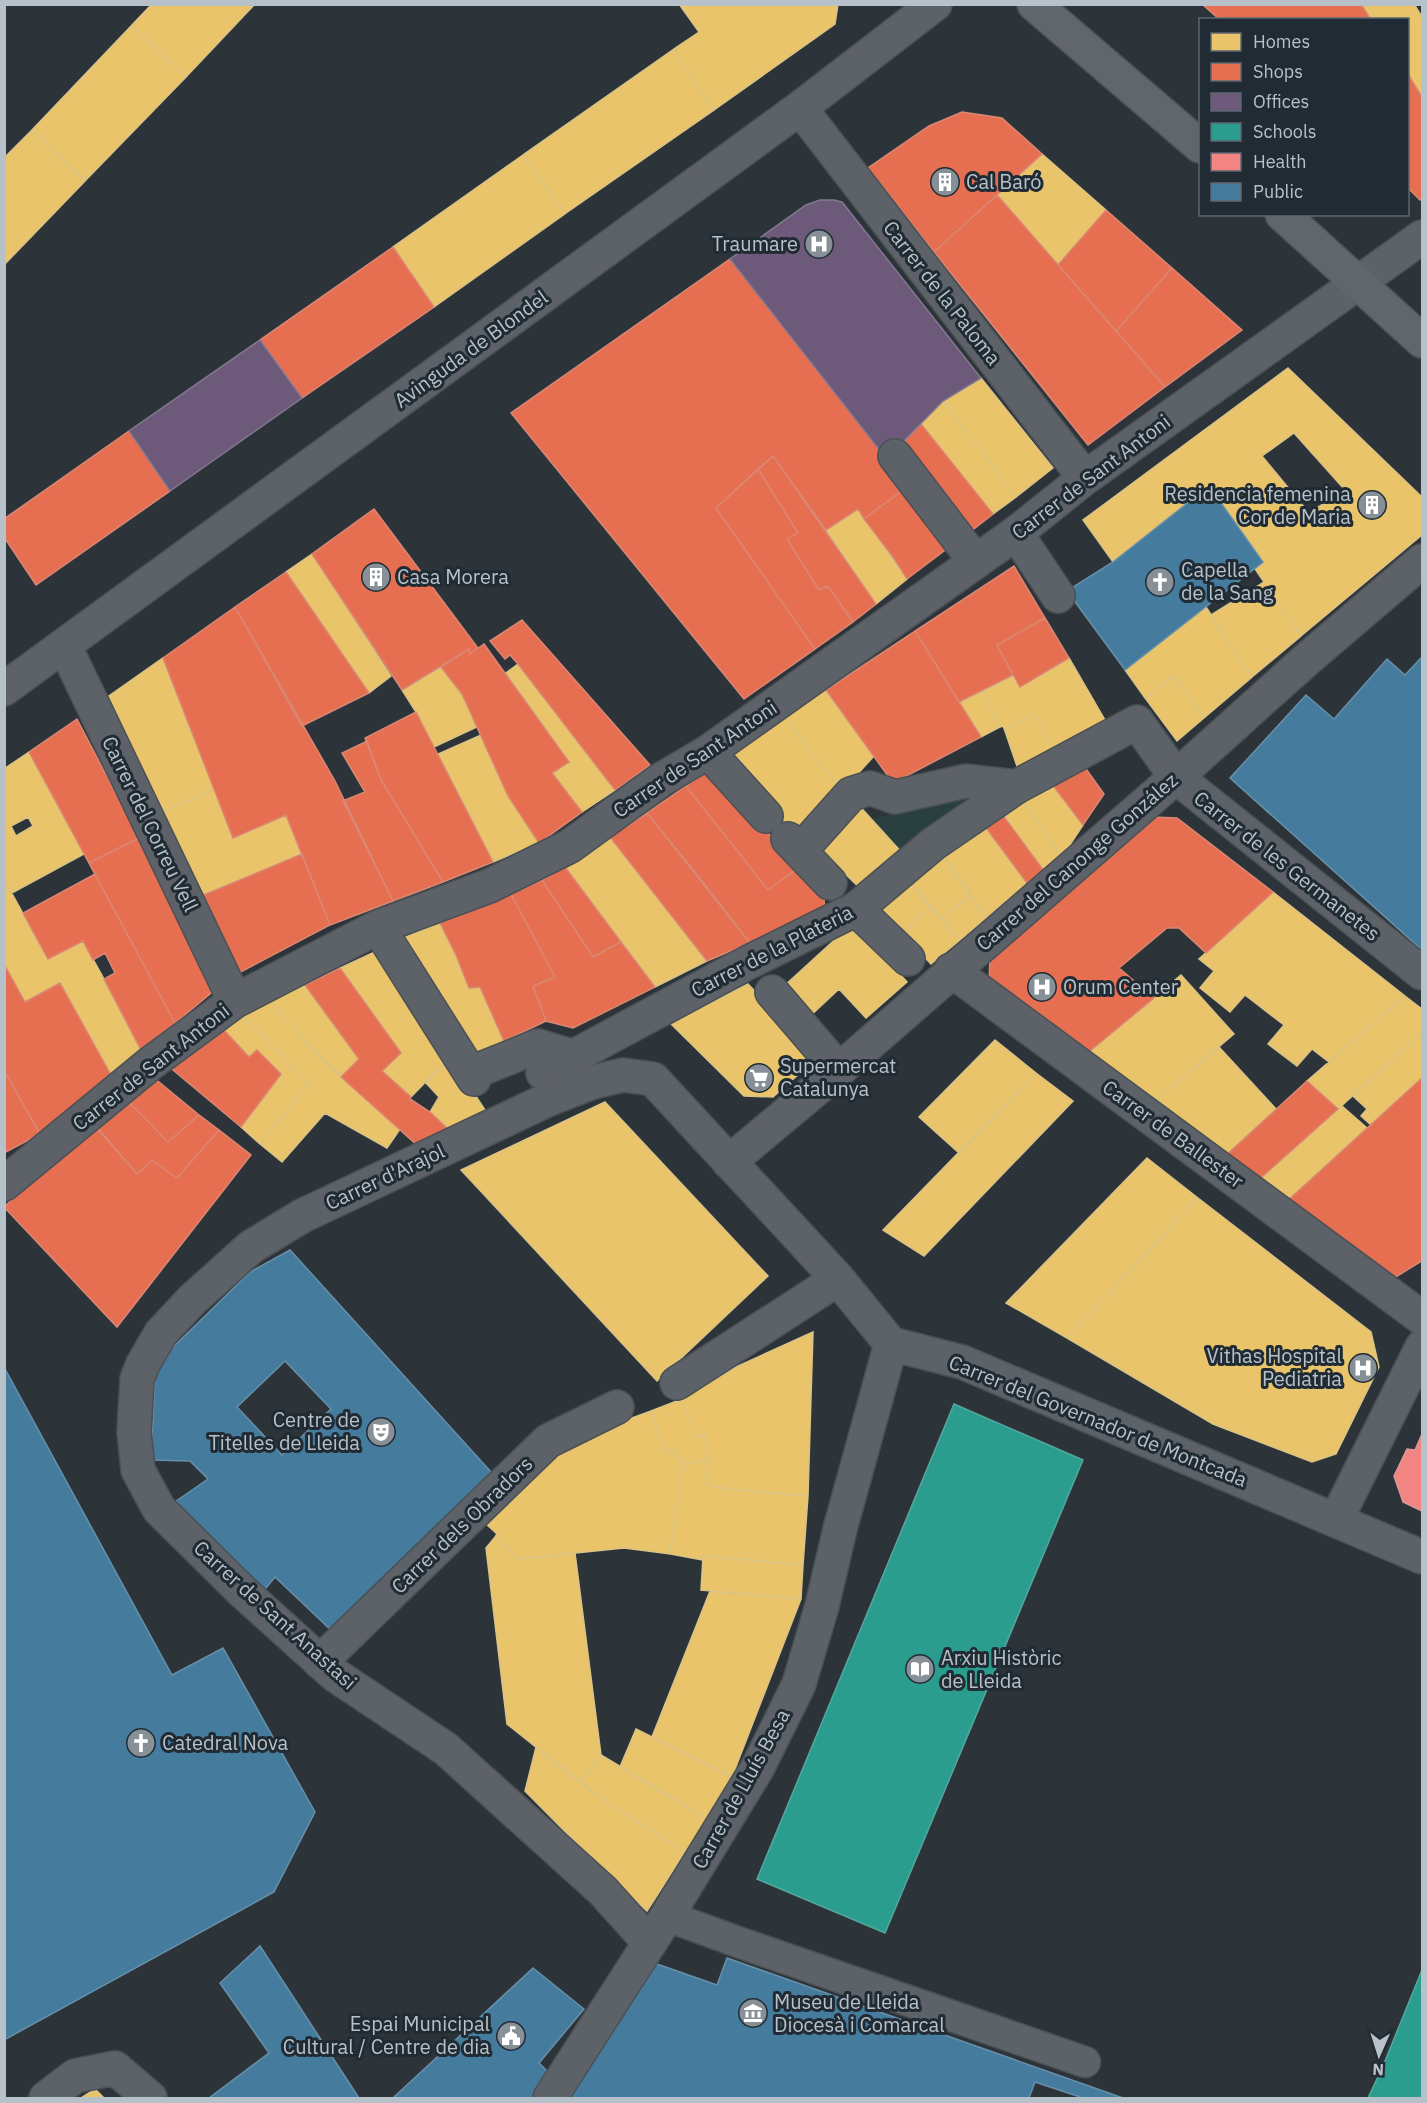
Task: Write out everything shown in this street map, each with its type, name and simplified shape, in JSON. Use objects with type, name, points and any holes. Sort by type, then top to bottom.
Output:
[{"type":"main road","points":[[1034,4],[1199,145]]},
{"type":"main road","points":[[1283,216],[1422,341]]},
{"type":"street","name":"Avinguda de Blondel","points":[[9,678],[65,647],[800,108],[935,4]]},
{"type":"street","name":"Carrer de la Paloma","points":[[800,108],[1085,478]]},
{"type":"street","name":"Carrer de Sant Antoni","points":[[4,1184],[151,1063],[234,1002],[378,927],[489,886],[570,846],[662,779],[708,752],[976,562],[1085,478],[1422,237]]},
{"type":"street","points":[[895,456],[976,562]]},
{"type":"street","points":[[1016,533],[1058,596]]},
{"type":"street","name":"Carrer del Canonge González","points":[[729,1162],[839,1070],[1422,561]]},
{"type":"street","name":"Carrer del Correu Vell","points":[[65,647],[234,1002]]},
{"type":"street","name":"Carrer de les Germanetes","points":[[1137,722],[1176,777],[1422,973]]},
{"type":"street","name":"Carrer de la Plateria","points":[[543,1073],[583,1069],[761,979],[856,909],[933,844],[1016,787],[1137,722]]},
{"type":"street","points":[[708,752],[766,816]]},
{"type":"street","points":[[830,883],[794,845],[851,794],[870,788],[895,797],[966,781],[1016,787]]},
{"type":"street","name":"Carrer de Ballester","points":[[856,909],[913,962],[951,970],[1422,1318]]},
{"type":"street","points":[[378,927],[472,1076],[538,1046],[583,1069],[653,1078],[838,1279],[891,1344]]},
{"type":"street","points":[[761,979],[839,1070]]},
{"type":"street","name":"Carrer d'Arajol","points":[[193,1299],[251,1247],[302,1216],[547,1100],[583,1069]]},
{"type":"street","points":[[677,1383],[838,1279]]},
{"type":"street","name":"Carrer de Sant Anastasi","points":[[193,1299],[161,1333],[137,1379],[134,1432],[138,1470],[159,1509],[242,1592],[335,1675],[446,1749],[603,1891],[649,1942]]},
{"type":"street","name":"Carrer del Governador de Montcada","points":[[891,1344],[962,1362],[1422,1557]]},
{"type":"street","name":"Carrer de Lluís Besa","points":[[550,2098],[667,1916],[758,1767],[799,1684],[822,1606],[840,1529],[891,1344]]},
{"type":"street","points":[[1336,1520],[1422,1347]]},
{"type":"street","name":"Carrer dels Obradors","points":[[320,1662],[548,1442],[617,1407]]},
{"type":"street","points":[[46,2098],[75,2076],[115,2068],[150,2098]]},
{"type":"lane","points":[[667,1916],[1084,2062]]},
{"type":"green space","points":[[997,791],[904,855],[871,819]]},
{"type":"building: Homes","points":[[152,4],[255,4],[186,77],[132,25]]},
{"type":"building: Homes","points":[[679,4],[838,4],[835,24],[714,110],[674,49],[699,32]]},
{"type":"building: Homes","points":[[1361,4],[1414,4],[1422,17],[1422,97],[1409,76],[1409,18],[1370,18]]},
{"type":"building: Homes","points":[[132,25],[186,77],[85,181],[32,130]]},
{"type":"building: Homes","points":[[674,49],[714,110],[566,213],[523,155]]},
{"type":"building: Homes","points":[[32,130],[85,181],[4,265],[4,158]]},
{"type":"building: Homes","points":[[1042,154],[1106,210],[1058,265],[997,195]]},
{"type":"building: Homes","points":[[523,155],[566,213],[434,307],[393,247]]},
{"type":"building: Homes","name":"Residencia femenina Cor de Maria","points":[[1288,368],[1422,497],[1422,535],[1301,636],[1255,569],[1263,562],[1209,486],[1113,562],[1083,520]],"holes":[[[1294,433],[1345,490],[1309,513],[1262,456]]]},
{"type":"building: Homes","points":[[981,378],[1053,468],[1016,497],[943,401]]},
{"type":"building: Homes","points":[[943,401],[1016,497],[993,514],[921,424]]},
{"type":"building: Homes","points":[[858,509],[907,579],[876,604],[826,530]]},
{"type":"building: Homes","points":[[312,554],[391,676],[369,693],[286,572]]},
{"type":"building: Homes","points":[[1264,582],[1301,636],[1252,677],[1211,615]]},
{"type":"building: Homes","points":[[1206,607],[1252,677],[1204,718],[1173,676],[1145,698],[1125,670]]},
{"type":"building: Homes","points":[[163,658],[214,789],[160,813],[106,698]]},
{"type":"building: Homes","points":[[1069,658],[1109,727],[1058,756],[1034,714],[1005,731],[1003,726],[1000,727],[983,691],[1013,675],[1020,687]]},
{"type":"building: Homes","points":[[518,664],[615,790],[582,812],[552,773],[569,762],[506,673]]},
{"type":"building: Homes","points":[[441,667],[462,694],[477,727],[434,747],[402,690]]},
{"type":"building: Homes","points":[[1173,676],[1204,718],[1177,741],[1145,698]]},
{"type":"building: Homes","points":[[826,690],[874,756],[842,791],[785,718]]},
{"type":"building: Homes","points":[[983,691],[1000,727],[981,737],[959,702]]},
{"type":"building: Homes","points":[[1034,714],[1058,756],[1020,775],[1005,731]]},
{"type":"building: Homes","points":[[785,718],[842,791],[796,841],[724,760]]},
{"type":"building: Homes","points":[[481,735],[508,796],[539,843],[493,862],[438,754]]},
{"type":"building: Homes","points":[[29,752],[84,854],[12,893],[4,879],[4,769]],"holes":[[[28,817],[33,826],[16,836],[11,826]]]},
{"type":"building: Homes","points":[[1048,779],[1083,825],[1062,857],[1019,797]]},
{"type":"building: Homes","points":[[214,789],[233,838],[286,815],[302,854],[199,897],[160,813]]},
{"type":"building: Homes","points":[[1019,797],[1062,857],[1044,871],[999,810]]},
{"type":"building: Homes","points":[[855,801],[904,855],[866,894],[813,843]]},
{"type":"building: Homes","points":[[981,821],[1027,883],[986,918],[938,848]]},
{"type":"building: Homes","points":[[610,837],[707,961],[655,987],[565,867]]},
{"type":"building: Homes","points":[[938,848],[971,895],[941,918],[904,875]]},
{"type":"building: Homes","points":[[904,875],[930,907],[902,934],[873,905]]},
{"type":"building: Homes","points":[[4,879],[48,959],[83,941],[104,979],[141,1050],[111,1075],[60,983],[25,1002],[4,964]]},
{"type":"building: Homes","points":[[1273,892],[1405,996],[1329,1062],[1312,1049],[1297,1066],[1268,1044],[1284,1025],[1245,995],[1230,1012],[1200,988],[1214,971],[1199,959]]},
{"type":"building: Homes","points":[[971,895],[986,918],[960,940],[941,918]]},
{"type":"building: Homes","points":[[930,907],[960,940],[931,964],[902,934]]},
{"type":"building: Homes","points":[[440,923],[469,988],[480,987],[504,1041],[474,1055],[398,940]]},
{"type":"building: Homes","points":[[853,923],[907,982],[866,1018],[839,989],[808,1018],[783,987]]},
{"type":"building: Homes","points":[[379,950],[450,1057],[411,1097],[382,1071],[401,1053],[340,968]]},
{"type":"building: Homes","points":[[1181,975],[1234,1034],[1150,1105],[1085,1055]]},
{"type":"building: Homes","points":[[748,984],[818,1057],[773,1097],[744,1096],[670,1023]]},
{"type":"building: Homes","points":[[305,985],[359,1059],[341,1077],[313,1050],[270,1001]]},
{"type":"building: Homes","points":[[1405,996],[1422,1009],[1422,1033],[1338,1109],[1307,1081]]},
{"type":"building: Homes","points":[[270,1001],[313,1050],[400,1129],[387,1148],[325,1113],[282,1162],[260,1144],[309,1084],[242,1015]]},
{"type":"building: Homes","points":[[242,1015],[309,1084],[260,1144],[241,1127],[281,1074],[257,1050],[249,1057],[222,1028]]},
{"type":"building: Homes","points":[[1422,1033],[1422,1078],[1371,1125],[1361,1116],[1367,1109],[1353,1096]]},
{"type":"building: Homes","points":[[995,1040],[1036,1073],[959,1153],[919,1117]]},
{"type":"building: Homes","points":[[1219,1047],[1276,1109],[1222,1159],[1150,1105]]},
{"type":"building: Homes","points":[[450,1057],[485,1110],[448,1129],[430,1112],[439,1097],[426,1083]]},
{"type":"building: Homes","points":[[1036,1073],[1073,1101],[924,1256],[883,1230]]},
{"type":"building: Homes","points":[[605,1102],[768,1276],[657,1381],[461,1170]]},
{"type":"building: Homes","points":[[1342,1106],[1367,1128],[1283,1205],[1254,1184]]},
{"type":"building: Homes","points":[[1147,1158],[1198,1198],[1067,1338],[1006,1303]]},
{"type":"building: Homes","points":[[1198,1198],[1371,1332],[1379,1367],[1336,1454],[1312,1462],[1213,1424],[1067,1338]]},
{"type":"building: Homes","points":[[813,1332],[808,1496],[729,1489],[705,1484],[709,1460],[704,1435],[696,1436],[682,1399],[736,1367]]},
{"type":"building: Homes","points":[[682,1399],[696,1436],[704,1435],[709,1460],[683,1464],[673,1449],[664,1452],[651,1411]]},
{"type":"building: Homes","points":[[651,1411],[664,1452],[673,1449],[683,1464],[670,1554],[624,1548],[518,1559],[495,1537],[497,1534],[483,1521],[561,1444]]},
{"type":"building: Homes","points":[[709,1460],[705,1484],[729,1489],[808,1496],[803,1565],[703,1556],[703,1560],[670,1554],[683,1464]]},
{"type":"building: Homes","points":[[495,1537],[518,1559],[575,1553],[601,1755],[581,1783],[507,1724],[486,1548]]},
{"type":"building: Homes","points":[[703,1556],[803,1565],[801,1599],[701,1590]]},
{"type":"building: Homes","points":[[710,1591],[801,1599],[732,1777],[652,1737]]},
{"type":"building: Homes","points":[[636,1729],[732,1777],[708,1819],[620,1767]]},
{"type":"building: Homes","points":[[536,1747],[610,1805],[685,1852],[647,1911],[525,1791]]},
{"type":"building: Homes","points":[[601,1755],[708,1819],[685,1852],[610,1805],[581,1783]]},
{"type":"building: Homes","points":[[95,2089],[104,2098],[81,2098]]},
{"type":"building: Shops","points":[[1202,4],[1361,4],[1370,18],[1218,18]]},
{"type":"building: Shops","points":[[1409,76],[1422,97],[1422,198],[1420,200],[1409,189]]},
{"type":"building: Shops","name":"Cal Baró","points":[[962,112],[1002,118],[1042,154],[934,252],[868,168],[929,126]]},
{"type":"building: Shops","points":[[997,195],[1165,387],[1088,445],[934,252]]},
{"type":"building: Shops","points":[[1106,210],[1172,268],[1116,331],[1058,265]]},
{"type":"building: Shops","points":[[393,247],[434,307],[302,398],[260,340]]},
{"type":"building: Shops","points":[[730,259],[908,486],[864,519],[858,509],[826,530],[773,456],[716,508],[815,649],[744,699],[511,413]]},
{"type":"building: Shops","points":[[1172,268],[1242,330],[1165,387],[1116,331]]},
{"type":"building: Shops","points":[[921,424],[993,514],[966,535],[897,448]]},
{"type":"building: Shops","points":[[129,431],[170,491],[36,585],[4,537],[4,519]]},
{"type":"building: Shops","points":[[773,456],[876,604],[853,622],[828,586],[819,590],[787,539],[798,533],[758,469]]},
{"type":"building: Shops","points":[[758,469],[798,533],[787,539],[819,590],[828,586],[853,622],[815,649],[716,508]]},
{"type":"building: Shops","points":[[908,486],[953,544],[907,579],[864,519]]},
{"type":"building: Shops","name":"Casa Morera","points":[[374,509],[478,648],[470,654],[469,649],[402,690],[312,554]]},
{"type":"building: Shops","points":[[1014,566],[1045,618],[997,645],[1013,675],[959,702],[915,631]]},
{"type":"building: Shops","points":[[286,572],[369,693],[302,726],[235,607]]},
{"type":"building: Shops","points":[[235,607],[335,781],[393,901],[330,925],[286,815],[233,838],[163,658]]},
{"type":"building: Shops","points":[[1045,618],[1069,658],[1020,687],[997,645]]},
{"type":"building: Shops","points":[[522,620],[650,765],[615,790],[518,664],[510,655],[505,659],[490,641]]},
{"type":"building: Shops","points":[[915,631],[981,737],[893,783],[826,690]]},
{"type":"building: Shops","points":[[484,644],[569,762],[552,773],[582,812],[539,843],[508,796],[462,694],[441,667],[469,649],[470,654]]},
{"type":"building: Shops","points":[[416,712],[493,862],[443,882],[381,780],[365,738]]},
{"type":"building: Shops","points":[[77,719],[139,838],[89,863],[29,752]]},
{"type":"building: Shops","points":[[367,741],[381,780],[443,882],[393,901],[343,801],[365,792],[342,753]]},
{"type":"building: Shops","points":[[1079,759],[1104,794],[1083,825],[1048,779]]},
{"type":"building: Shops","points":[[713,768],[798,868],[768,890],[686,786]]},
{"type":"building: Shops","points":[[686,786],[768,890],[798,868],[824,899],[825,911],[750,943],[647,813]]},
{"type":"building: Shops","points":[[999,810],[1044,871],[1027,883],[981,821]]},
{"type":"building: Shops","points":[[647,813],[750,943],[707,961],[610,837]]},
{"type":"building: Shops","points":[[1153,817],[1177,818],[1273,892],[1206,953],[1179,928],[1167,928],[1119,968],[1154,998],[1085,1055],[989,982],[990,958]]},
{"type":"building: Shops","points":[[139,838],[216,989],[175,1023],[89,863]]},
{"type":"building: Shops","points":[[302,854],[330,925],[235,975],[199,897]]},
{"type":"building: Shops","points":[[565,867],[621,942],[593,957],[542,880]]},
{"type":"building: Shops","points":[[95,874],[175,1023],[141,1050],[104,979],[115,973],[105,953],[93,960],[83,941],[48,959],[23,913]]},
{"type":"building: Shops","points":[[542,880],[593,957],[621,942],[655,987],[573,1028],[546,1021],[533,986],[555,977],[511,894]]},
{"type":"building: Shops","points":[[511,894],[555,977],[533,986],[546,1021],[504,1041],[480,987],[469,988],[440,923]]},
{"type":"building: Shops","points":[[4,964],[25,1002],[60,983],[111,1075],[40,1134],[4,1070]]},
{"type":"building: Shops","points":[[340,968],[401,1053],[382,1071],[411,1097],[410,1099],[430,1112],[448,1129],[417,1145],[341,1077],[359,1059],[305,985]]},
{"type":"building: Shops","points":[[222,1028],[249,1057],[257,1050],[281,1074],[241,1127],[166,1064]]},
{"type":"building: Shops","points":[[4,1070],[40,1134],[4,1153]]},
{"type":"building: Shops","points":[[153,1077],[199,1115],[168,1142],[127,1100]]},
{"type":"building: Shops","points":[[1422,1078],[1422,1258],[1420,1262],[1394,1278],[1283,1205]]},
{"type":"building: Shops","points":[[1307,1081],[1338,1109],[1254,1184],[1222,1159]]},
{"type":"building: Shops","points":[[127,1100],[168,1142],[199,1115],[219,1130],[177,1178],[152,1160],[137,1174],[96,1126]]},
{"type":"building: Shops","points":[[93,1124],[137,1174],[152,1160],[177,1178],[219,1130],[251,1155],[117,1327],[4,1207]]},
{"type":"building: Offices","points":[[820,200],[842,202],[981,378],[943,401],[897,448],[885,457],[730,259],[806,205]]},
{"type":"building: Offices","points":[[260,340],[302,398],[170,491],[129,431]]},
{"type":"building: Schools","name":"Arxiu Històric de Lleida","points":[[954,1404],[1083,1460],[885,1933],[757,1879]]},
{"type":"building: Schools","points":[[1422,1970],[1422,2098],[1368,2098],[1383,2066]]},
{"type":"building: Health","points":[[1422,1434],[1422,1511],[1403,1502],[1394,1476],[1407,1449],[1415,1450]]},
{"type":"building: Public","name":"Capella de la Sang","points":[[1209,486],[1263,562],[1125,670],[1067,591],[1113,562]]},
{"type":"building: Public","points":[[1422,657],[1422,950],[1230,778],[1306,695],[1334,719],[1387,659],[1405,675]]},
{"type":"building: Public","name":"Centre de Titelles de Lleida","points":[[290,1250],[491,1472],[335,1634],[275,1577],[262,1593],[169,1506],[208,1479],[190,1461],[151,1460],[155,1378],[161,1359],[250,1272]],"holes":[[[285,1361],[331,1409],[282,1455],[237,1407]]]},
{"type":"building: Public","name":"Catedral Nova","points":[[4,1367],[172,1675],[223,1648],[315,1812],[274,1892],[4,2040]]},
{"type":"building: Public","name":"Espai Municipal Cultural / Centre de dia","points":[[260,1946],[359,2098],[209,2098],[269,2053],[220,1983]]},
{"type":"building: Public","name":"Museu de Lleida Diocesà i Comarcal","points":[[727,1958],[1123,2098],[1083,2098],[1035,2082],[1029,2098],[570,2098],[654,1963],[717,1985]]},
{"type":"building: Public","name":"Espai Municipal Cultural / Centre de dia","points":[[533,1968],[584,2009],[539,2063],[554,2078],[532,2098],[393,2098]]},
{"type":"place","name":"Cal Baró","points":[[945,182]]},
{"type":"place","name":"Traumare","points":[[819,244]]},
{"type":"place","name":"Residencia femenina Cor de Maria","points":[[1372,505]]},
{"type":"place","name":"Casa Morera","points":[[376,577]]},
{"type":"place","name":"Capella de la Sang","points":[[1160,582]]},
{"type":"place","name":"Orum Center","points":[[1042,987]]},
{"type":"place","name":"Supermercat Catalunya","points":[[759,1078]]},
{"type":"place","name":"Vithas Hospital Pediatria","points":[[1363,1368]]},
{"type":"place","name":"Centre de Titelles de Lleida","points":[[381,1432]]},
{"type":"place","name":"Arxiu Històric de Lleida","points":[[920,1669]]},
{"type":"place","name":"Catedral Nova","points":[[141,1743]]},
{"type":"place","name":"Museu de Lleida Diocesà i Comarcal","points":[[753,2013]]},
{"type":"place","name":"Espai Municipal Cultural / Centre de dia","points":[[511,2036]]}]
